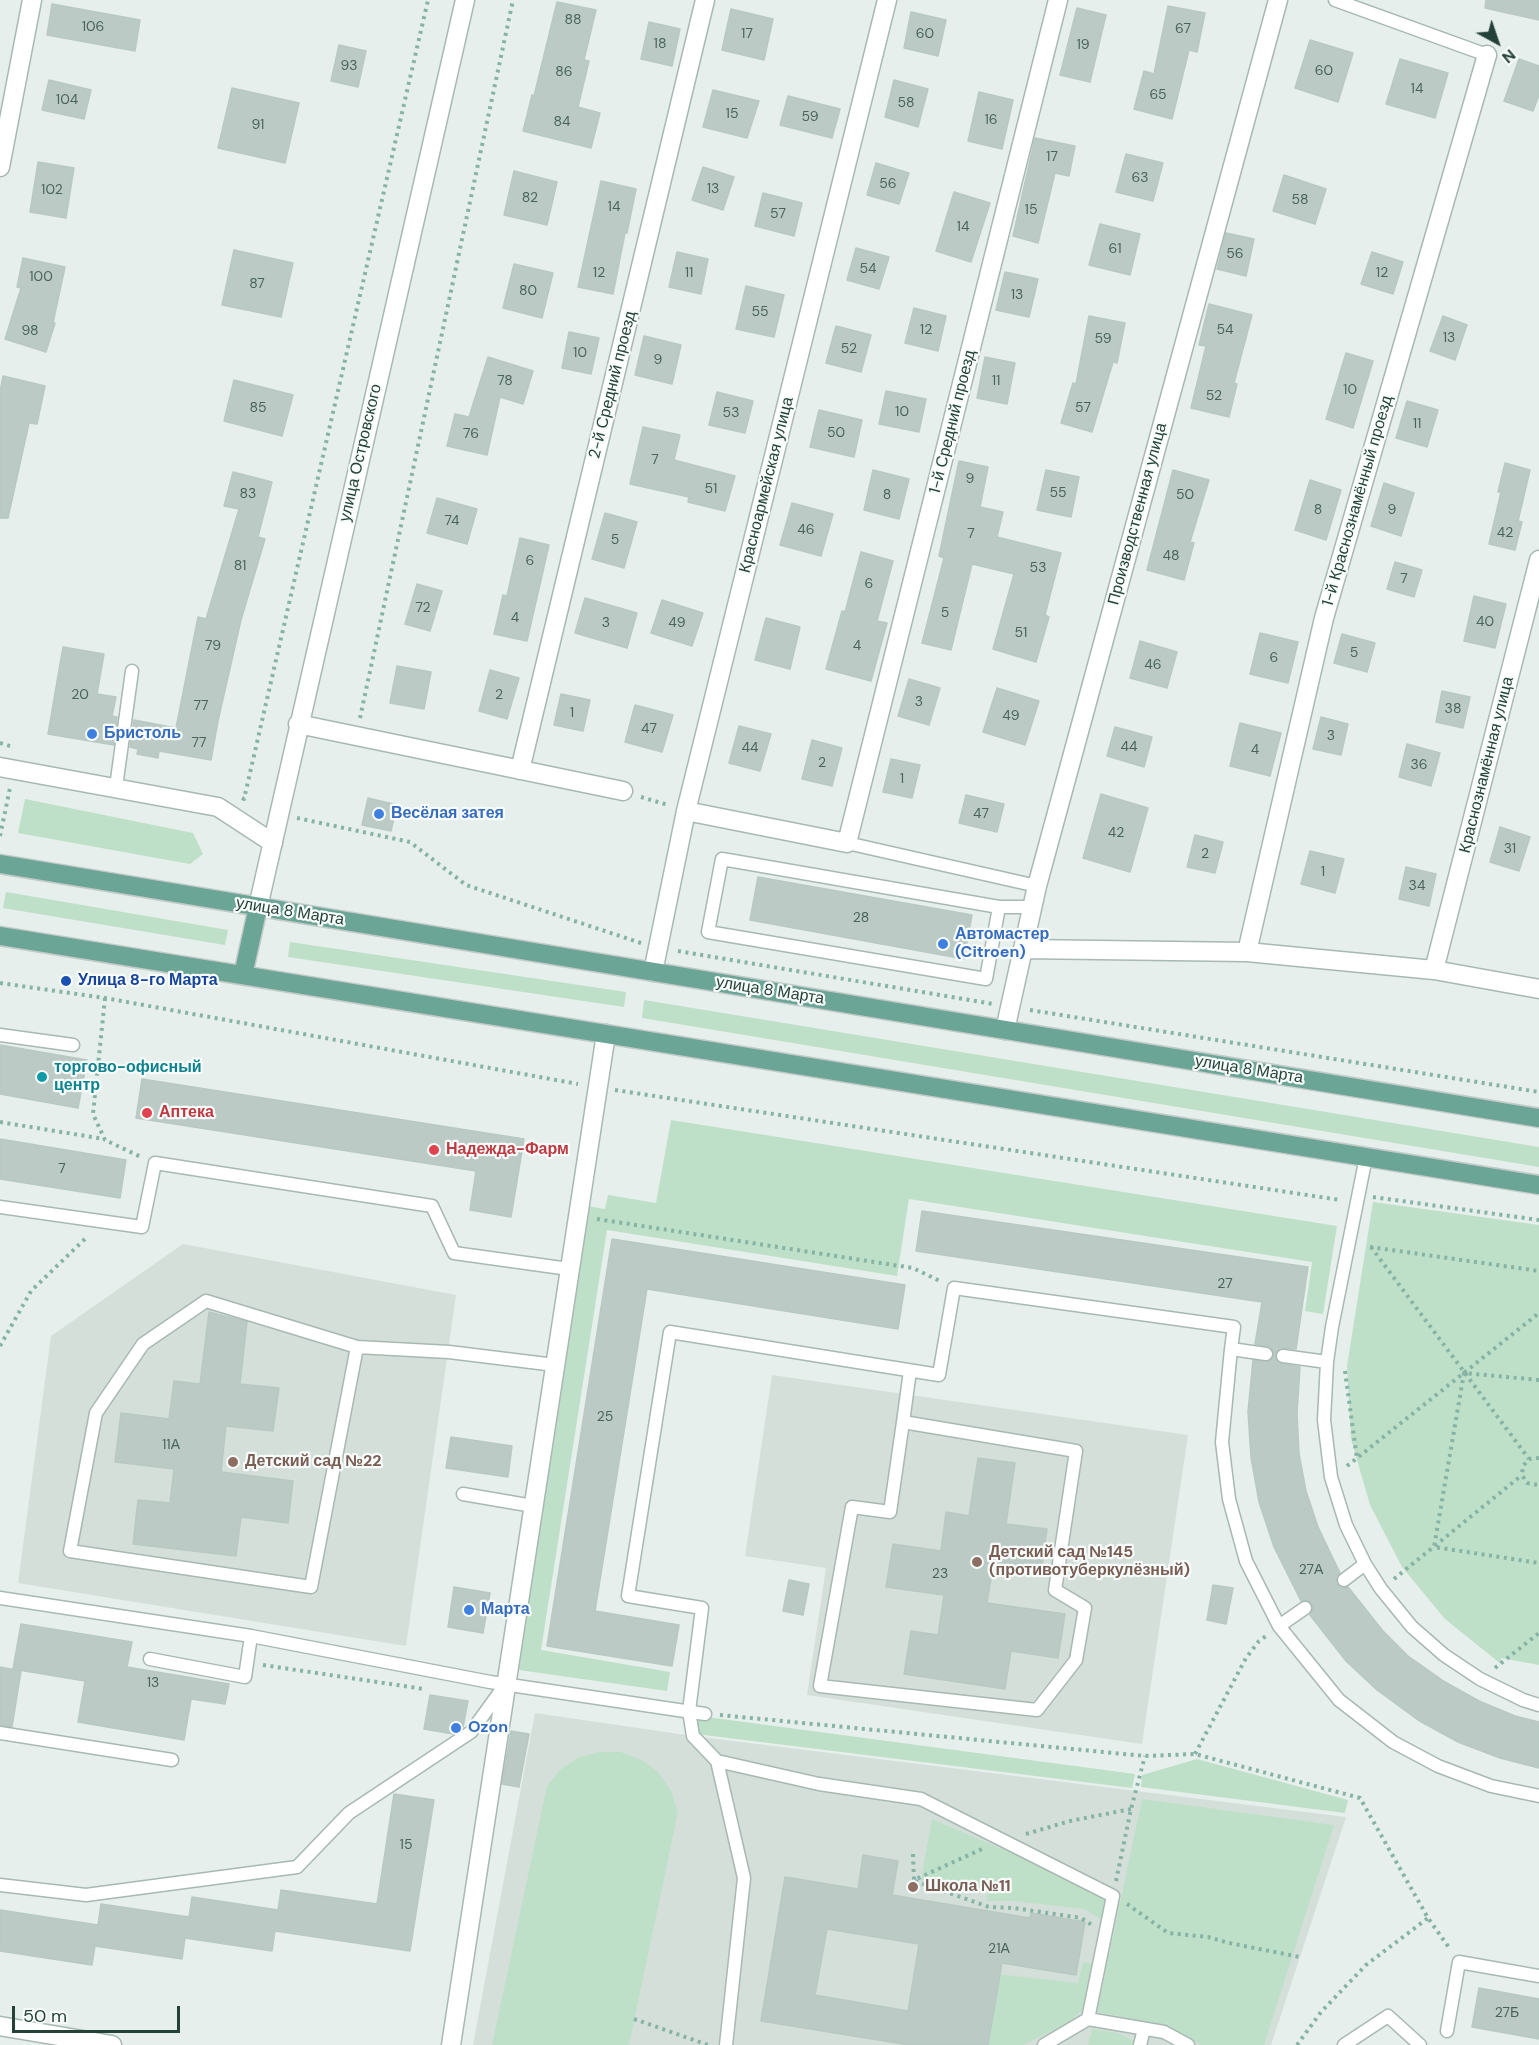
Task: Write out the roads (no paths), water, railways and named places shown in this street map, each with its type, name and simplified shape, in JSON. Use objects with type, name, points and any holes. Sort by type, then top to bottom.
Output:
[{"type":"main road","name":"улица 8 Марта","points":[[0,864],[1539,1118]]},
{"type":"main road","points":[[243,975],[258,907]]},
{"type":"main road","points":[[0,936],[1539,1185]]},
{"type":"street","points":[[0,167],[6,100],[32,0]]},
{"type":"street","name":"улица Островского","points":[[258,907],[465,0]]},
{"type":"street","name":"2-й Средний проезд","points":[[520,770],[705,0]]},
{"type":"street","name":"Красноармейская улица","points":[[653,972],[686,811],[887,0]]},
{"type":"street","name":"1-й Средний проезд","points":[[847,843],[1058,0]]},
{"type":"street","name":"Производственная улица","points":[[1005,1030],[1037,886],[1278,0]]},
{"type":"street","name":"1-й Краснознамённый проезд","points":[[1247,952],[1324,618],[1488,55]]},
{"type":"street","name":"Краснознамённая улица","points":[[1434,969],[1539,560]]},
{"type":"street","points":[[298,724],[623,791]]},
{"type":"street","points":[[6,772],[116,787],[218,807],[273,843]]},
{"type":"street","points":[[686,811],[847,843]]},
{"type":"street","points":[[1023,948],[1247,952],[1434,969],[1539,989]]},
{"type":"street","points":[[451,2045],[606,1034]]},
{"type":"street","points":[[0,2026],[112,2045]]},
{"type":"lane","points":[[1335,0],[1488,55]]},
{"type":"lane","points":[[116,787],[132,671]]},
{"type":"lane","points":[[847,843],[1037,886]]},
{"type":"lane","points":[[999,907],[986,979],[708,932],[722,859],[999,907],[1033,907]]},
{"type":"lane","points":[[0,1035],[73,1045]]},
{"type":"lane","points":[[1366,1157],[1361,1199],[1347,1244],[1327,1362],[1324,1420],[1331,1477],[1346,1525],[1381,1590],[1412,1627],[1444,1656],[1480,1679],[1522,1700],[1539,1705]]},
{"type":"lane","points":[[0,1207],[142,1227],[154,1163],[432,1206],[454,1253],[570,1269]]},
{"type":"lane","points":[[726,2045],[744,1878],[717,1761],[693,1736],[689,1711],[702,1608],[628,1596],[670,1332],[939,1375],[954,1288],[1234,1327],[1222,1442],[1229,1499],[1246,1561],[1279,1626],[1339,1700],[1393,1742],[1438,1766],[1491,1786],[1539,1796]]},
{"type":"lane","points":[[357,1347],[311,1587],[70,1551],[96,1413],[143,1344],[206,1301],[357,1347],[449,1352],[555,1365]]},
{"type":"lane","points":[[1231,1350],[1266,1354]]},
{"type":"lane","points":[[1283,1356],[1327,1362]]},
{"type":"lane","points":[[903,1422],[1076,1452],[1055,1590],[1085,1608],[1076,1660],[1037,1710],[820,1686],[852,1507],[890,1512],[910,1371]]},
{"type":"lane","points":[[463,1494],[533,1506]]},
{"type":"lane","points":[[1344,1580],[1365,1564]]},
{"type":"lane","points":[[0,1598],[251,1636],[506,1684],[705,1714]]},
{"type":"lane","points":[[1279,1626],[1305,1608]]},
{"type":"lane","points":[[150,1659],[245,1677],[251,1636]]},
{"type":"lane","points":[[0,1885],[87,1895],[297,1867],[349,1813],[471,1732],[506,1684]]},
{"type":"lane","points":[[0,1732],[172,1760]]},
{"type":"lane","points":[[717,1761],[819,1784],[921,1799],[1113,1896],[1088,2019]]},
{"type":"lane","points":[[1447,2031],[1459,1962],[1539,1976]]},
{"type":"lane","points":[[1344,2045],[1388,2016],[1420,2045]]},
{"type":"lane","points":[[1044,2045],[1088,2019],[1164,2032],[1188,2045]]},
{"type":"lane","points":[[1140,2045],[1144,2029]]},
{"type":"place","name":"Бристоль","points":[[92,734]]},
{"type":"place","name":"Весёлая затея","points":[[379,814]]},
{"type":"place","name":"Автомастер (Citroen)","points":[[943,944]]},
{"type":"place","name":"Улица 8-го Марта","points":[[66,981]]},
{"type":"place","name":"торгово-офисный центр","points":[[42,1077]]},
{"type":"place","name":"Аптека","points":[[147,1113]]},
{"type":"place","name":"Надежда-Фарм","points":[[434,1150]]},
{"type":"place","name":"Детский сад №22","points":[[233,1462]]},
{"type":"place","name":"Детский сад №145 (противотуберкулёзный)","points":[[977,1562]]},
{"type":"place","name":"Марта","points":[[469,1610]]},
{"type":"place","name":"Ozon","points":[[456,1728]]},
{"type":"place","name":"Школа №11","points":[[913,1887]]}]
